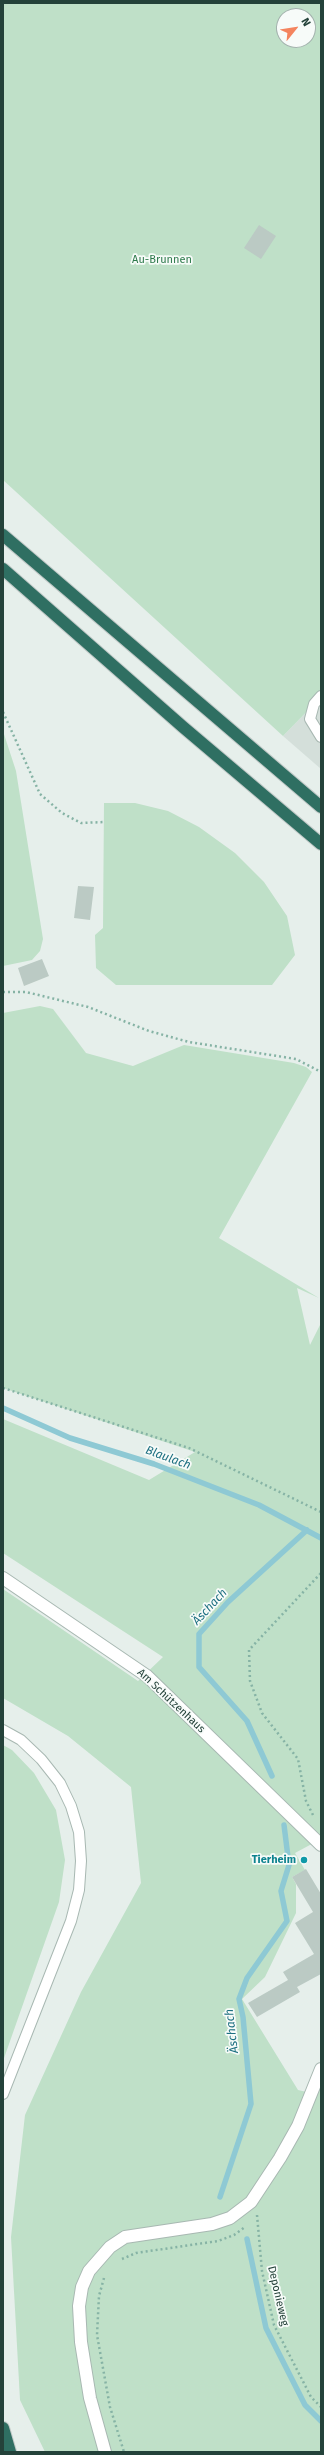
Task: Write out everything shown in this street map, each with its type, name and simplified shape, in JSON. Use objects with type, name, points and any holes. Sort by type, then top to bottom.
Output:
[{"type":"highway","points":[[3,535],[321,807]]},
{"type":"highway","points":[[3,569],[183,727],[321,844]]},
{"type":"highway","points":[[3,2428],[10,2452]]},
{"type":"street","name":"Am Schützenhaus","points":[[3,1578],[147,1676],[321,1845]]},
{"type":"street","points":[[105,2452],[90,2398],[81,2342],[79,2306],[82,2287],[89,2271],[110,2247],[125,2237],[212,2224],[230,2218],[251,2202],[280,2158],[298,2126],[321,2069]]},
{"type":"lane","points":[[321,696],[314,704],[310,719],[321,737]]},
{"type":"lane","points":[[3,1730],[21,1740],[41,1759],[60,1784],[71,1806],[79,1832],[81,1861],[79,1890],[71,1921],[3,2094]]},
{"type":"path","points":[[3,712],[40,794],[62,813],[82,823],[105,822]]},
{"type":"path","points":[[3,992],[26,992],[88,1007],[149,1032],[190,1042],[296,1059],[321,1072]]},
{"type":"path","points":[[3,1388],[189,1448],[321,1512]]},
{"type":"path","points":[[315,1821],[306,1801],[298,1759],[262,1713],[250,1681],[249,1650],[321,1573]]},
{"type":"path","points":[[117,2263],[136,2252],[202,2244],[234,2236],[247,2225],[251,2202]]},
{"type":"path","name":"Deponieweg","points":[[251,2202],[259,2220],[262,2271],[274,2325],[312,2396],[321,2407]]},
{"type":"path","points":[[107,2273],[99,2296],[97,2336],[110,2407],[124,2452]]},
{"type":"shaded area","points":[[321,697],[321,769],[283,736]]},
{"type":"green space","name":"Au-Brunnen","points":[[3,3],[321,3],[321,697],[283,736],[3,480]]},
{"type":"green space","points":[[3,731],[16,771],[43,939],[40,951],[32,960],[3,966]]},
{"type":"green space","points":[[104,803],[135,803],[168,811],[199,827],[235,853],[264,882],[287,916],[295,955],[272,985],[116,985],[96,968],[95,935],[103,928]]},
{"type":"green space","points":[[40,1006],[53,1009],[86,1053],[133,1066],[184,1045],[294,1063],[306,1067],[312,1072],[219,1238],[319,1298],[297,1288],[310,1345],[321,1323],[321,1839],[295,1853],[305,1870],[292,1877],[296,1884],[296,1913],[265,1977],[242,1999],[298,2090],[311,2093],[321,2069],[321,2452],[45,2452],[20,2400],[11,2237],[25,2115],[81,1992],[141,1883],[131,1787],[68,1736],[3,1698],[3,1589],[138,1681],[163,1657],[3,1553],[3,1419],[149,1480],[195,1452],[3,1388],[3,1013]]},
{"type":"green space","points":[[3,1745],[12,1750],[34,1773],[56,1810],[65,1860],[59,1902],[3,2061]]},
{"type":"building","points":[[259,225],[276,236],[261,259],[244,248]]},
{"type":"building","points":[[78,886],[94,887],[90,920],[74,918]]},
{"type":"building","points":[[42,959],[49,976],[24,986],[18,968]]},
{"type":"building","points":[[306,1869],[321,1894],[321,1974],[297,1987],[300,1992],[257,2017],[248,2003],[288,1980],[283,1972],[314,1954],[295,1923],[313,1912],[292,1877]]},
{"type":"waterway","name":"Blaulach","points":[[3,1408],[70,1438],[154,1464],[259,1505],[321,1538]]},
{"type":"waterway","name":"Äschach","points":[[272,1776],[247,1721],[199,1667],[199,1634],[228,1602],[307,1530]]},
{"type":"waterway","name":"Äschach","points":[[220,2197],[251,2104],[243,2017],[239,1999],[247,1978],[287,1921],[281,1891],[289,1865],[284,1825]]},
{"type":"waterway","points":[[247,2239],[266,2328],[305,2405],[321,2421]]},
{"type":"place","name":"Tierheim","points":[[304,1860]]}]
